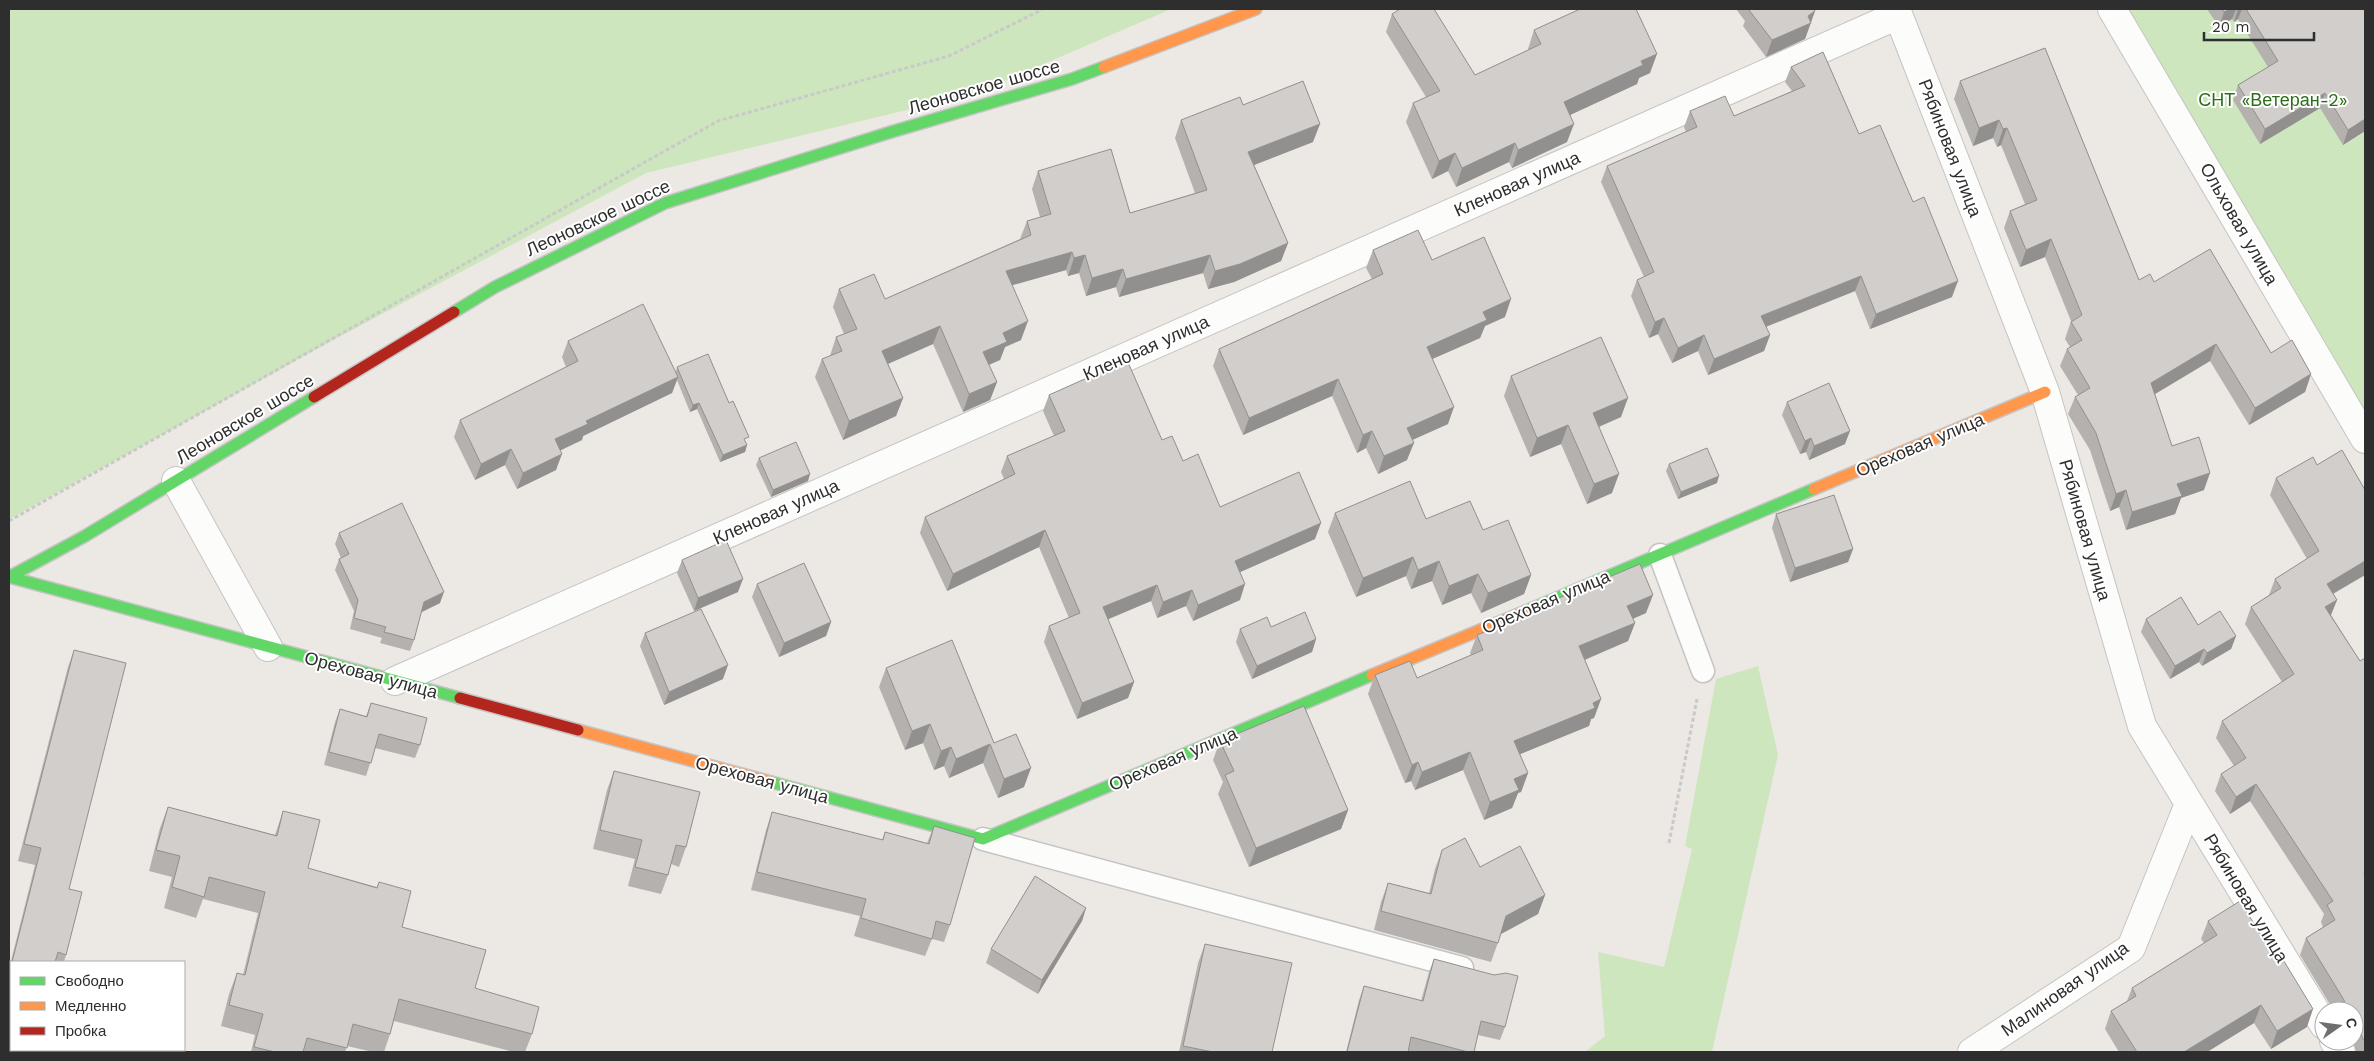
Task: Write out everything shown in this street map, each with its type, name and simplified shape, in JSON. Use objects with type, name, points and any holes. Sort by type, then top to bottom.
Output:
[{"type":"street","name":"Леоновское шоссе","points":[[9,577],[85,536],[495,287],[665,203],[891,132],[1072,80],[1256,9]]},
{"type":"street","name":"Ольховая улица","points":[[2112,9],[2365,439]]},
{"type":"street","name":"Рябиновая улица","points":[[1897,12],[2045,392],[2142,726],[2314,1009]]},
{"type":"street","name":"Кленовая улица","points":[[395,681],[1897,12]]},
{"type":"street","name":"Ореховая улица","points":[[9,577],[983,839],[2045,392]]},
{"type":"street","points":[[176,481],[268,647]]},
{"type":"street","name":"Малиновая улица","points":[[1972,1052],[2131,948],[2189,804]]},
{"type":"lane","points":[[1660,554],[1703,671]]},
{"type":"lane","points":[[983,839],[1484,974]]},
{"type":"path","points":[[1669,843],[1703,671]]},
{"type":"green space","points":[[9,9],[1171,9],[977,93],[646,173],[326,344],[9,519]]},
{"type":"green space","name":"СНТ «Ветеран-2»","points":[[2112,9],[2365,9],[2365,439]]},
{"type":"green space","points":[[1758,666],[1778,755],[1712,1052],[1585,1052],[1605,1036],[1598,952],[1664,967],[1692,849],[1685,846],[1716,679]]},
{"type":"building","points":[[1400,9],[1434,9],[1475,75],[1541,44],[1534,30],[1580,9],[1636,9],[1657,54],[1641,61],[1643,65],[1564,102],[1574,124],[1518,150],[1515,143],[1462,168],[1455,153],[1439,161],[1413,103],[1440,91],[1392,14]]},
{"type":"building","points":[[1814,9],[1815,11],[1808,16],[1811,23],[1772,40],[1749,10]]},
{"type":"building","points":[[2246,9],[2365,9],[2365,119],[2348,130],[2325,93],[2265,129],[2238,85],[2278,61]]},
{"type":"building","points":[[2045,48],[2139,280],[2150,274],[2154,282],[2210,249],[2271,353],[2292,340],[2311,374],[2255,408],[2216,344],[2151,383],[2172,446],[2199,437],[2210,473],[2177,484],[2182,496],[2132,512],[2126,490],[2116,494],[2096,433],[2075,397],[2090,388],[2067,349],[2082,340],[2071,322],[2082,315],[2051,239],[2026,250],[2010,211],[2037,200],[2007,128],[2003,129],[1999,120],[1979,128],[1960,81]]},
{"type":"building","points":[[1823,52],[1859,134],[1880,125],[1913,202],[1924,197],[1958,281],[1876,314],[1861,276],[1761,316],[1770,335],[1714,359],[1704,335],[1678,348],[1664,318],[1655,322],[1637,280],[1654,272],[1607,166],[1697,127],[1690,111],[1725,96],[1734,116],[1805,86],[1791,67]]},
{"type":"building","points":[[1303,81],[1320,124],[1248,152],[1288,243],[1240,264],[1215,271],[1210,255],[1126,279],[1123,269],[1092,278],[1085,255],[1074,258],[1072,252],[1006,271],[1028,321],[1003,333],[1007,342],[983,352],[997,382],[969,394],[940,326],[882,351],[903,398],[849,421],[822,359],[842,351],[836,337],[857,329],[839,289],[874,274],[885,299],[1031,235],[1027,221],[1051,214],[1038,171],[1111,149],[1130,213],[1207,190],[1181,120],[1240,97],[1243,105]]},
{"type":"building","points":[[1418,230],[1432,260],[1484,237],[1511,299],[1483,312],[1487,320],[1427,347],[1454,407],[1407,428],[1414,443],[1384,456],[1372,431],[1363,435],[1338,379],[1249,418],[1219,349],[1383,274],[1373,250]]},
{"type":"building","points":[[643,304],[678,377],[586,421],[588,424],[555,439],[562,454],[523,473],[511,449],[481,464],[460,420],[578,361],[568,341]]},
{"type":"building","points":[[1601,337],[1628,398],[1593,413],[1619,474],[1594,484],[1568,425],[1537,438],[1511,376]]},
{"type":"building","points":[[708,354],[729,403],[733,401],[749,437],[744,439],[747,445],[723,455],[699,403],[693,405],[677,367]]},
{"type":"building","points":[[1127,360],[1162,440],[1172,436],[1183,461],[1198,454],[1220,507],[1299,472],[1321,523],[1235,561],[1245,584],[1198,605],[1192,590],[1163,602],[1157,585],[1103,607],[1134,682],[1082,703],[1049,626],[1080,613],[1045,530],[953,574],[925,517],[1015,474],[1007,456],[1065,431],[1049,395]]},
{"type":"building","points":[[1829,383],[1850,431],[1814,446],[1811,438],[1805,441],[1787,402]]},
{"type":"building","points":[[796,442],[810,474],[773,490],[759,458]]},
{"type":"building","points":[[1707,448],[1719,476],[1681,492],[1669,464]]},
{"type":"building","points":[[2342,450],[2365,490],[2365,561],[2327,584],[2337,600],[2325,607],[2360,661],[2365,658],[2365,1042],[2364,1001],[2344,1001],[2306,938],[2335,920],[2327,905],[2333,901],[2256,784],[2236,797],[2221,774],[2246,758],[2222,721],[2294,674],[2251,607],[2281,588],[2275,579],[2319,551],[2276,478],[2313,457],[2317,465]]},
{"type":"building","points":[[1410,481],[1426,519],[1470,501],[1483,530],[1508,520],[1531,575],[1488,593],[1478,574],[1449,586],[1439,561],[1418,570],[1413,557],[1363,578],[1335,513]]},
{"type":"building","points":[[1834,495],[1853,549],[1795,568],[1776,514]]},
{"type":"building","points":[[402,503],[444,592],[424,602],[414,640],[384,632],[386,627],[354,618],[358,600],[339,559],[349,554],[339,533]]},
{"type":"building","points":[[726,540],[743,579],[698,598],[682,560]]},
{"type":"building","points":[[804,563],[831,622],[784,643],[757,584]]},
{"type":"building","points":[[1640,564],[1653,595],[1627,606],[1635,623],[1579,646],[1601,699],[1593,703],[1595,708],[1514,741],[1528,773],[1514,779],[1519,790],[1490,802],[1470,752],[1422,772],[1418,762],[1412,765],[1375,675],[1410,661],[1417,678],[1483,650],[1477,635],[1503,625],[1502,622]]},
{"type":"building","points":[[2181,597],[2198,625],[2220,611],[2236,636],[2207,653],[2204,649],[2175,666],[2146,619]]},
{"type":"building","points":[[701,609],[728,665],[669,692],[645,633]]},
{"type":"building","points":[[1305,612],[1316,639],[1257,666],[1240,629],[1267,617],[1271,627]]},
{"type":"building","points":[[952,640],[994,743],[1016,734],[1031,768],[1004,779],[990,744],[956,759],[951,747],[941,751],[930,724],[912,731],[886,668]]},
{"type":"building","points":[[74,650],[126,663],[69,889],[82,892],[66,955],[58,952],[55,961],[12,961],[41,848],[24,844]]},
{"type":"building","points":[[371,703],[427,718],[420,745],[379,734],[371,763],[329,752],[340,709],[367,717]]},
{"type":"building","points":[[1304,706],[1348,810],[1256,848],[1225,775],[1234,771],[1220,741]]},
{"type":"building","points":[[614,771],[700,792],[686,847],[676,845],[668,875],[635,867],[642,840],[600,830]]},
{"type":"building","points":[[168,807],[277,836],[283,811],[320,820],[308,868],[377,888],[379,882],[411,891],[402,927],[486,950],[475,988],[539,1007],[532,1034],[399,999],[390,1034],[353,1024],[347,1048],[307,1038],[303,1052],[275,1052],[254,1047],[263,1014],[229,1005],[237,973],[245,975],[265,892],[209,877],[204,897],[172,887],[180,856],[156,850]]},
{"type":"building","points":[[772,812],[883,840],[885,832],[929,844],[934,826],[975,838],[950,925],[936,921],[932,939],[861,918],[866,899],[757,872]]},
{"type":"building","points":[[1465,838],[1480,867],[1520,846],[1545,895],[1506,916],[1498,943],[1381,911],[1388,883],[1431,894],[1442,850]]},
{"type":"building","points":[[1035,876],[1086,908],[1042,980],[991,949]]},
{"type":"building","points":[[2240,901],[2274,956],[2279,953],[2313,1009],[2277,1031],[2261,1005],[2184,1052],[2137,1052],[2111,1011],[2136,996],[2132,988],[2217,935],[2208,921]]},
{"type":"building","points":[[1205,944],[1292,963],[1272,1052],[1213,1052],[1183,1046]]},
{"type":"building","points":[[1434,959],[1494,975],[1506,973],[1518,976],[1505,1027],[1481,1021],[1474,1052],[1411,1037],[1408,1052],[1347,1052],[1364,986],[1423,1001]]},
{"type":"building","points":[[10,972],[10,1005],[9,1005]]},
{"type":"traffic: fast","points":[[454,312],[495,287],[665,203],[891,132],[1072,79],[1104,67]]},
{"type":"traffic: fast","points":[[9,577],[85,536],[314,397]]},
{"type":"traffic: fast","points":[[1526,611],[1814,489]]},
{"type":"traffic: fast","points":[[9,577],[460,698]]},
{"type":"traffic: fast","points":[[771,782],[983,839],[1372,675]]},
{"type":"traffic: slow","points":[[1104,67],[1256,9]]},
{"type":"traffic: slow","points":[[1814,489],[2045,392]]},
{"type":"traffic: slow","points":[[1372,675],[1526,611]]},
{"type":"traffic: slow","points":[[578,730],[771,782]]},
{"type":"traffic: jam","points":[[314,397],[454,312]]},
{"type":"traffic: jam","points":[[460,698],[578,730]]}]
